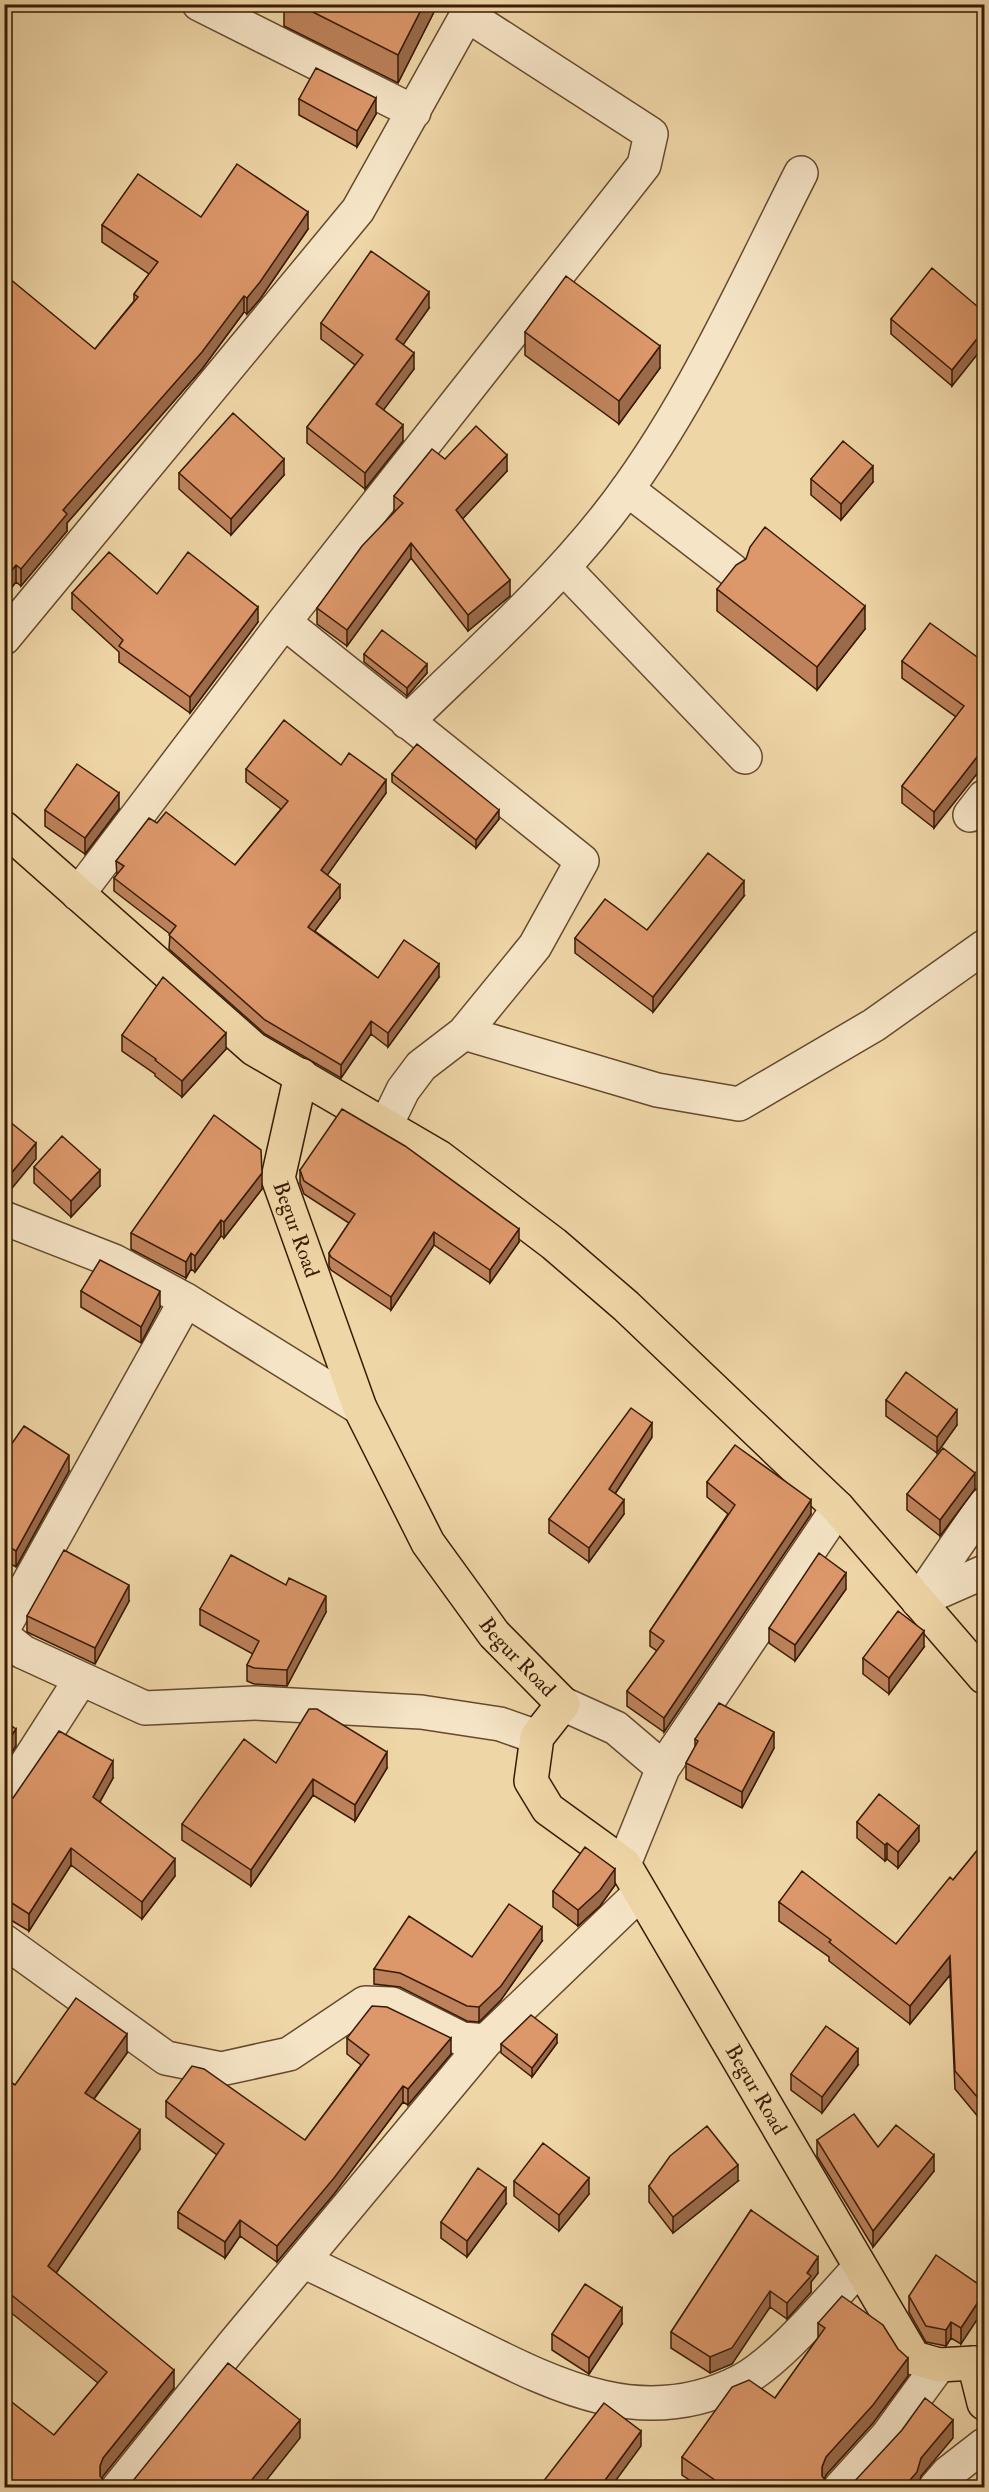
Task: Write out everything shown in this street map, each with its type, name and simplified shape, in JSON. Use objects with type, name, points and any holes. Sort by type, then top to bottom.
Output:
[{"type":"main road","points":[[4,828],[254,1049],[439,1157],[554,1244],[626,1306],[838,1508],[984,1677]]},
{"type":"main road","name":"Begur Road","points":[[301,1075],[278,1178],[360,1408],[428,1543],[494,1634],[563,1704],[537,1737],[531,1781],[548,1809],[624,1864],[859,2268],[914,2358],[939,2365],[981,2357]]},
{"type":"main road","points":[[981,2357],[984,2403]]},
{"type":"street","points":[[199,4],[414,112]]},
{"type":"street","points":[[4,638],[327,251],[358,210],[470,10],[651,134],[644,165],[284,621],[78,894]]},
{"type":"street","points":[[407,722],[564,568],[627,489],[693,385],[801,173]]},
{"type":"street","points":[[627,489],[732,570]]},
{"type":"street","points":[[564,568],[745,757]]},
{"type":"street","points":[[284,621],[582,861],[535,946],[464,1033],[421,1066],[403,1090],[385,1127]]},
{"type":"street","points":[[464,1033],[657,1090],[739,1104],[874,1025],[984,947]]},
{"type":"street","points":[[4,1218],[114,1261],[186,1300],[360,1408]]},
{"type":"street","points":[[4,1627],[186,1300]]},
{"type":"street","points":[[918,1601],[984,1505]]},
{"type":"street","points":[[624,1864],[663,1768],[838,1508]]},
{"type":"street","points":[[918,1601],[984,1572]]},
{"type":"street","points":[[4,1637],[23,1652],[145,1708],[255,1703],[421,1712],[500,1724],[537,1737]]},
{"type":"street","points":[[4,1799],[81,1679]]},
{"type":"street","points":[[563,1704],[616,1728],[663,1768]]},
{"type":"street","points":[[118,2487],[486,2041],[640,1893]]},
{"type":"street","points":[[4,1941],[166,2058],[221,2069],[290,2054],[365,2002],[392,2004],[462,2039],[486,2041]]},
{"type":"street","points":[[303,2261],[539,2376],[583,2394],[619,2402],[666,2404],[703,2398],[743,2380],[782,2349],[859,2268]]},
{"type":"street","points":[[840,2487],[888,2435],[939,2365]]},
{"type":"street","points":[[935,2487],[948,2473],[984,2445]]},
{"type":"building","points":[[297,4],[424,4],[398,55]]},
{"type":"building","points":[[316,68],[376,98],[357,131],[299,99]]},
{"type":"building","points":[[237,164],[308,212],[247,298],[244,296],[202,352],[63,510],[67,514],[21,569],[16,565],[4,580],[4,286],[10,279],[95,349],[138,297],[134,294],[158,262],[102,225],[138,174],[201,217]]},
{"type":"building","points":[[371,251],[429,292],[396,339],[414,353],[376,404],[403,425],[365,473],[307,427],[363,355],[321,323]]},
{"type":"building","points":[[932,268],[984,312],[984,330],[952,370],[891,319]]},
{"type":"building","points":[[566,276],[660,346],[619,401],[525,332]]},
{"type":"building","points":[[233,413],[284,459],[231,519],[179,473]]},
{"type":"building","points":[[476,426],[507,455],[456,510],[510,580],[468,615],[411,543],[347,630],[317,608],[362,546],[403,503],[394,496],[432,449],[445,459]]},
{"type":"building","points":[[843,441],[873,466],[841,504],[811,479]]},
{"type":"building","points":[[765,527],[865,606],[817,667],[717,589],[736,565],[746,559],[750,547]]},
{"type":"building","points":[[109,552],[157,594],[188,552],[258,607],[190,697],[119,646],[123,640],[72,593]]},
{"type":"building","points":[[930,623],[984,662],[984,748],[934,812],[902,786],[964,706],[902,661]]},
{"type":"building","points":[[382,630],[427,664],[407,688],[364,654]]},
{"type":"building","points":[[284,720],[341,765],[349,753],[386,780],[321,870],[340,885],[308,927],[378,978],[404,940],[439,964],[388,1033],[371,1021],[341,1065],[265,1020],[169,935],[176,926],[114,878],[124,866],[116,861],[149,818],[157,823],[166,812],[235,865],[288,801],[246,769]]},
{"type":"building","points":[[417,744],[499,810],[476,840],[392,774]]},
{"type":"building","points":[[77,764],[119,793],[85,838],[45,810]]},
{"type":"building","points":[[708,853],[744,881],[653,997],[575,938],[605,899],[647,930]]},
{"type":"building","points":[[163,977],[226,1033],[182,1081],[122,1035]]},
{"type":"building","points":[[342,1109],[405,1146],[519,1229],[490,1270],[434,1232],[391,1297],[331,1257],[329,1253],[355,1214],[304,1181],[300,1170]]},
{"type":"building","points":[[214,1115],[261,1150],[262,1173],[224,1222],[221,1220],[195,1256],[191,1253],[186,1262],[131,1233]]},
{"type":"building","points":[[4,1117],[36,1143],[4,1182]]},
{"type":"building","points":[[62,1136],[100,1170],[71,1201],[34,1167]]},
{"type":"building","points":[[100,1260],[160,1291],[141,1327],[81,1291]]},
{"type":"building","points":[[906,1372],[957,1410],[937,1437],[886,1400]]},
{"type":"building","points":[[631,1408],[652,1423],[609,1489],[624,1500],[589,1548],[549,1519]]},
{"type":"building","points":[[24,1426],[69,1455],[16,1551],[4,1544],[4,1455]]},
{"type":"building","points":[[735,1445],[811,1500],[664,1718],[627,1691],[664,1641],[650,1631],[735,1505],[707,1482]]},
{"type":"building","points":[[943,1448],[975,1473],[940,1520],[907,1494]]},
{"type":"building","points":[[64,1550],[129,1585],[95,1648],[27,1616]]},
{"type":"building","points":[[819,1553],[846,1573],[795,1645],[769,1628]]},
{"type":"building","points":[[231,1555],[286,1585],[289,1578],[326,1596],[287,1670],[254,1668],[247,1665],[259,1641],[200,1609]]},
{"type":"building","points":[[898,1611],[924,1631],[889,1678],[863,1658]]},
{"type":"building","points":[[719,1703],[774,1732],[742,1792],[686,1763],[698,1741],[695,1739]]},
{"type":"building","points":[[309,1709],[317,1709],[387,1752],[355,1805],[313,1779],[251,1870],[182,1824],[244,1739],[276,1763]]},
{"type":"building","points":[[4,1721],[16,1729],[4,1746]]},
{"type":"building","points":[[59,1731],[113,1761],[93,1797],[175,1859],[142,1902],[71,1848],[29,1914],[4,1898],[4,1800],[13,1798]]},
{"type":"building","points":[[879,1794],[919,1826],[898,1852],[887,1843],[885,1845],[857,1822]]},
{"type":"building","points":[[984,1842],[984,2105],[955,2071],[950,1956],[910,2006],[829,1942],[831,1940],[779,1902],[802,1871],[896,1944],[950,1877],[953,1880]]},
{"type":"building","points":[[585,1847],[615,1869],[600,1890],[578,1910],[553,1891]]},
{"type":"building","points":[[509,1904],[542,1927],[501,1986],[479,2007],[467,2006],[400,1973],[374,1969],[409,1916],[472,1957]]},
{"type":"building","points":[[76,1998],[127,2034],[85,2093],[140,2130],[48,2266],[174,2370],[103,2458],[100,2476],[106,2484],[113,2487],[4,2487],[4,2396],[54,2435],[107,2372],[4,2289],[4,2078],[15,2085]]},
{"type":"building","points":[[372,2006],[387,2007],[451,2038],[408,2089],[403,2086],[334,2178],[277,2246],[240,2220],[225,2242],[178,2212],[224,2144],[166,2101],[192,2066],[204,2069],[305,2140],[369,2055],[347,2038]]},
{"type":"building","points":[[531,2015],[557,2035],[532,2068],[501,2044]]},
{"type":"building","points":[[826,2026],[858,2049],[822,2097],[791,2074]]},
{"type":"building","points":[[854,2114],[878,2147],[896,2125],[934,2155],[873,2231],[817,2140]]},
{"type":"building","points":[[707,2126],[738,2165],[673,2217],[649,2186],[670,2156]]},
{"type":"building","points":[[543,2143],[589,2178],[559,2215],[514,2181]]},
{"type":"building","points":[[478,2168],[506,2188],[467,2241],[441,2222]]},
{"type":"building","points":[[751,2210],[818,2257],[807,2273],[811,2276],[787,2303],[770,2291],[732,2348],[710,2357],[671,2332]]},
{"type":"building","points":[[936,2255],[984,2288],[984,2293],[961,2328],[951,2322],[946,2330],[926,2326],[909,2296]]},
{"type":"building","points":[[585,2284],[622,2308],[589,2358],[552,2334]]},
{"type":"building","points":[[842,2296],[883,2325],[898,2349],[908,2358],[873,2405],[826,2457],[822,2467],[822,2476],[828,2484],[835,2487],[725,2487],[682,2457],[732,2387],[749,2380],[775,2398],[825,2328],[818,2323]]},
{"type":"building","points":[[228,2363],[300,2420],[246,2487],[240,2485],[238,2487],[124,2487],[132,2482]]},
{"type":"building","points":[[925,2398],[953,2420],[921,2458],[917,2472],[904,2487],[846,2487],[853,2483],[902,2430]]},
{"type":"building","points":[[604,2403],[641,2431],[600,2487],[539,2487]]}]
